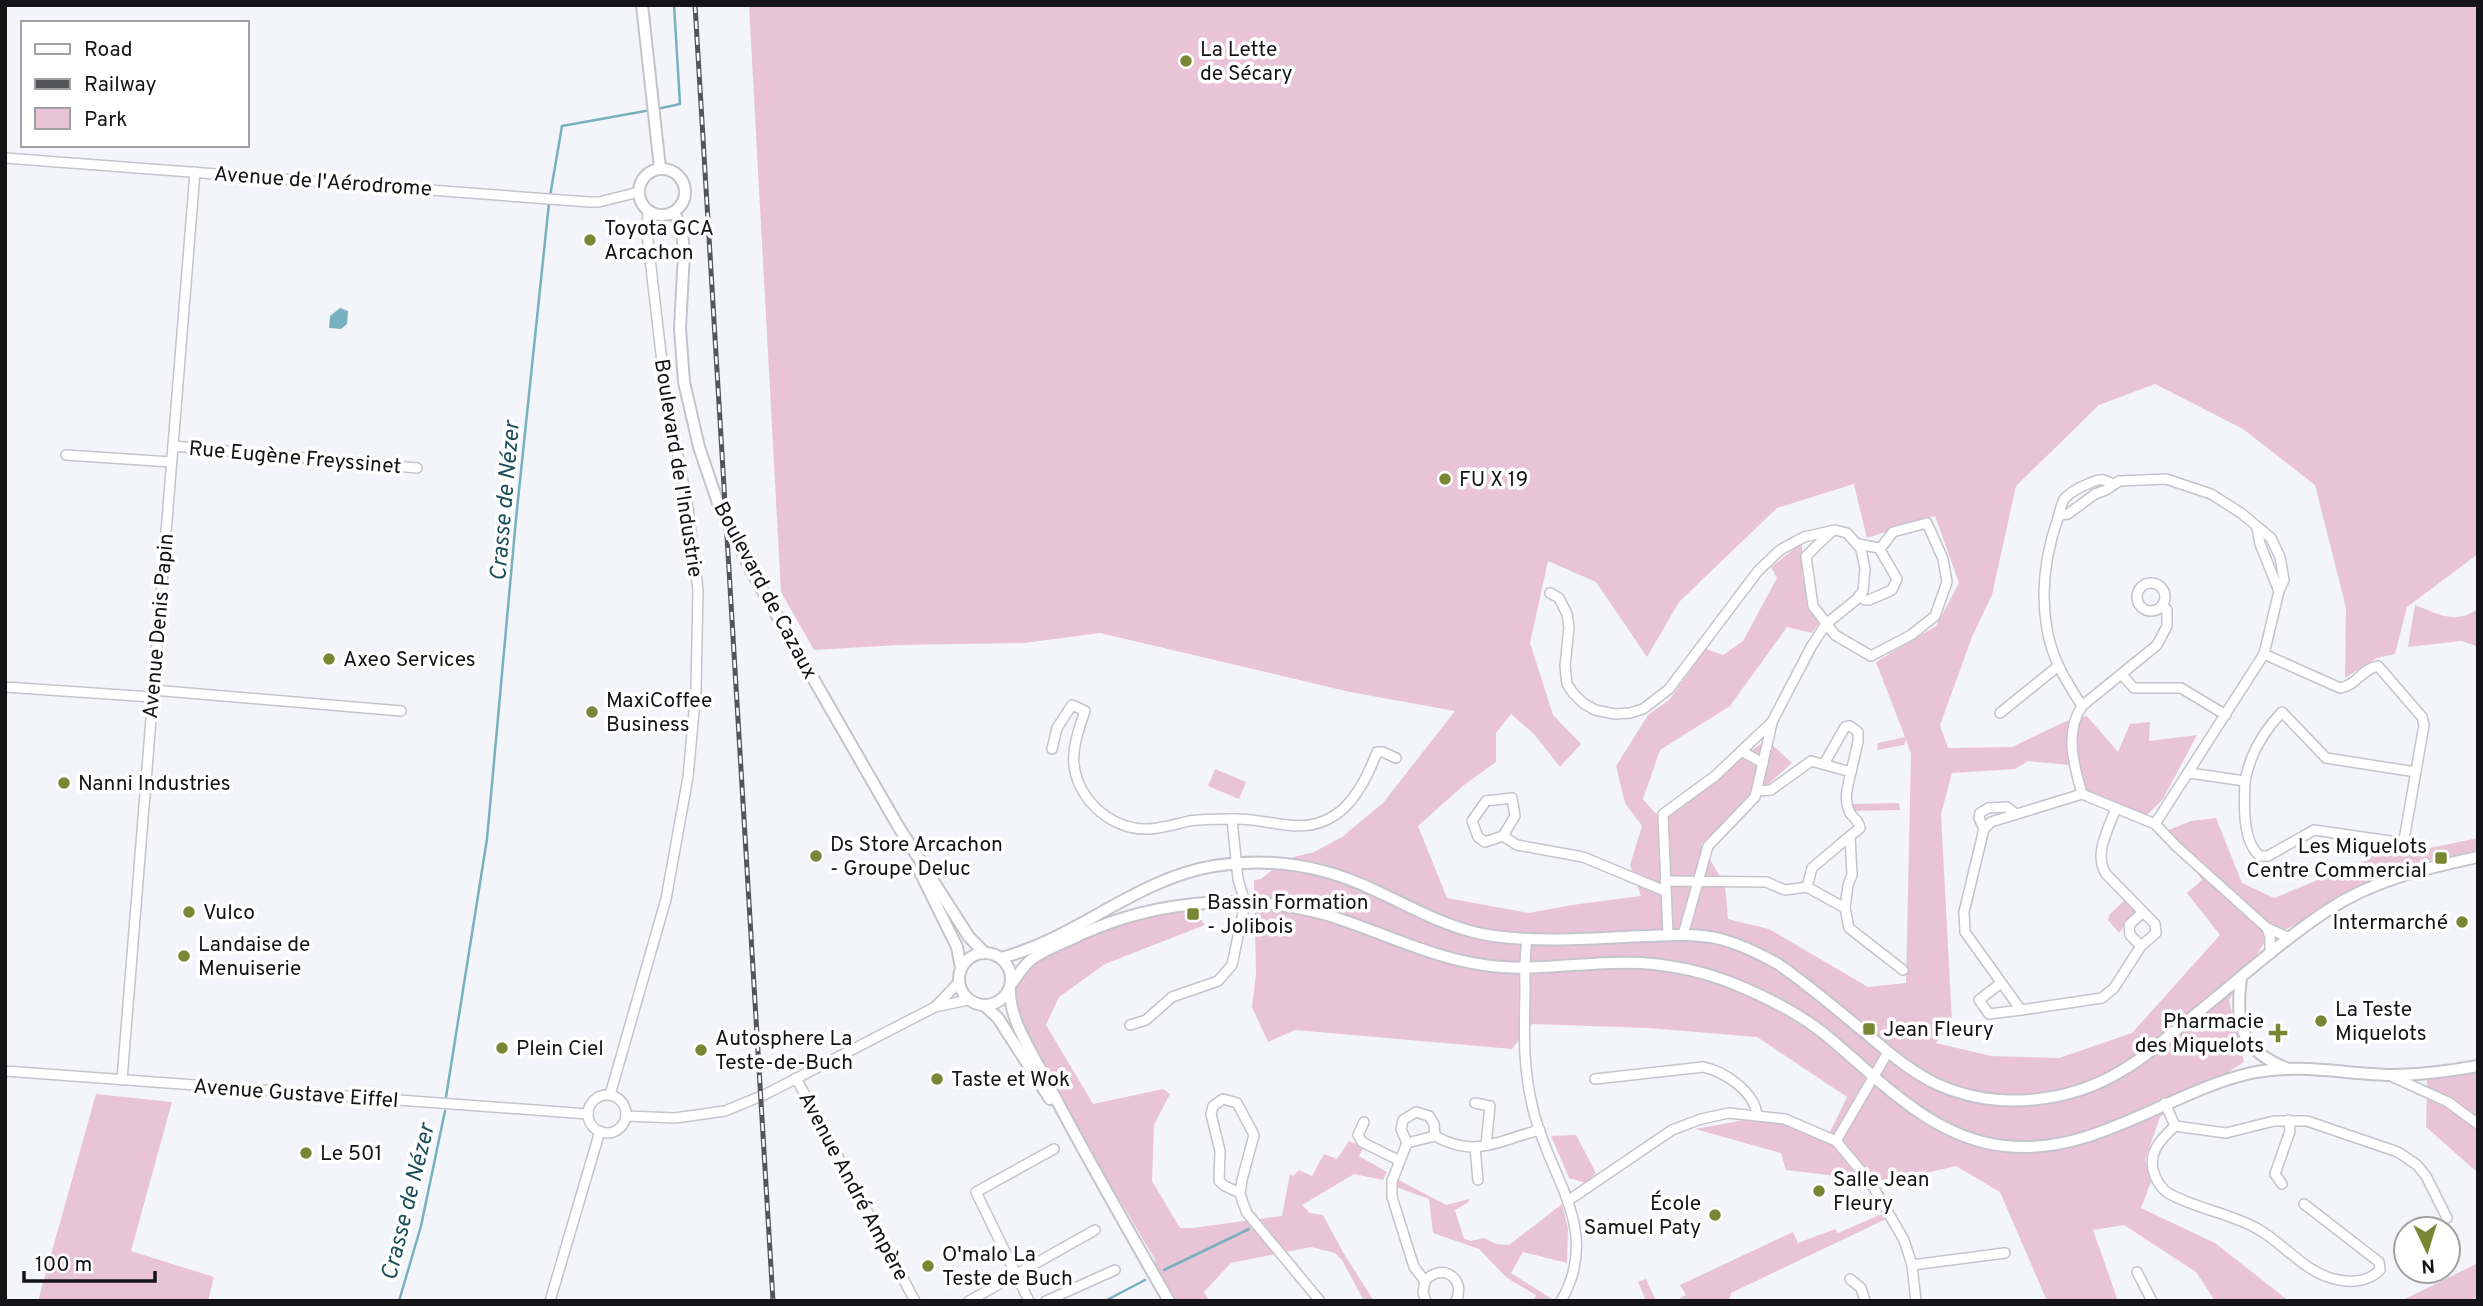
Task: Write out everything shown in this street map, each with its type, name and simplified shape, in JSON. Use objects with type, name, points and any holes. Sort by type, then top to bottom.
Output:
[{"type":"main road","points":[[642,5],[660,168]]},
{"type":"main road","points":[[660,168],[675,172],[684,184],[684,200],[674,212],[661,215],[643,205],[639,192],[647,174],[660,168]]},
{"type":"main road","name":"Boulevard de Cazaux","points":[[674,212],[682,231],[684,253],[680,328],[684,382],[709,478],[727,523],[752,572],[898,826],[969,937],[985,953]]},
{"type":"main road","name":"Boulevard de Cazaux","points":[[898,826],[957,947],[961,968]]},
{"type":"main road","points":[[1001,958],[1025,951],[1164,879],[1201,869],[1237,864],[1276,863],[1307,866],[1345,877],[1458,928],[1527,940],[1668,935],[1718,938],[1756,952],[1778,964],[1888,1052],[1920,1074],[1963,1093],[2024,1101],[2060,1096],[2101,1082],[2124,1070],[2290,938],[2328,910],[2362,891],[2431,867],[2478,857]]},
{"type":"main road","points":[[985,1006],[999,1002],[1029,961],[1084,932],[1147,911],[1177,906],[1245,903],[1325,915],[1459,961],[1525,968],[1641,963],[1692,971],[1729,982],[1801,1017],[1873,1077],[1941,1128],[1985,1143],[2007,1147],[2062,1144],[2096,1134],[2165,1103],[2240,1076],[2287,1069],[2389,1075],[2478,1066]]},
{"type":"main road","points":[[1087,1158],[998,1018],[985,1006],[968,1000],[959,982],[961,968],[973,956],[985,953],[1001,958],[1010,969],[1012,1010],[1087,1158],[1168,1301]]},
{"type":"main road","points":[[2241,978],[2238,1006],[2241,1028],[2246,1039],[2264,1057],[2287,1069]]},
{"type":"street","name":"Avenue de l'Aérodrome","points":[[5,158],[599,202],[639,192]]},
{"type":"street","name":"Avenue Denis Papin","points":[[122,1080],[195,172]]},
{"type":"street","name":"Boulevard de l'Industrie","points":[[610,1095],[666,899],[688,778],[696,690],[698,590],[688,508],[665,387],[647,233],[648,210]]},
{"type":"street","name":"Rue Eugène Freyssinet","points":[[173,446],[417,468]]},
{"type":"street","points":[[66,455],[171,462]]},
{"type":"street","points":[[2082,706],[2057,667],[2047,631],[2043,590],[2048,549],[2064,500],[2078,488],[2098,479],[2112,484]]},
{"type":"street","points":[[2059,514],[2068,513],[2119,481],[2166,479],[2213,496],[2241,513],[2269,536],[2277,548],[2284,569],[2284,580],[2264,654],[2155,824]]},
{"type":"street","points":[[1832,531],[1806,556],[1813,606],[1835,635],[1871,656],[1911,635],[1935,616],[1947,582],[1943,559],[1927,523],[1893,532],[1880,549]]},
{"type":"street","points":[[2257,528],[2279,591]]},
{"type":"street","points":[[1550,593],[1559,598],[1567,614],[1569,627],[1564,666],[1567,684],[1583,703],[1595,710],[1615,714],[1630,713],[1643,709],[1669,689],[1758,571],[1780,550],[1797,541],[1832,531],[1847,533],[1858,544],[1863,555],[1863,591],[1826,624],[1811,647],[1772,722],[1757,790],[1751,802],[1708,846],[1683,935]]},
{"type":"street","points":[[2260,542],[2263,537],[2269,536]]},
{"type":"street","points":[[1858,544],[1880,549],[1897,579],[1892,590],[1869,600],[1859,596]]},
{"type":"street","points":[[2082,794],[2070,736],[2074,717],[2082,706],[2157,645],[2167,626],[2167,610],[2162,605]]},
{"type":"street","points":[[2264,654],[2340,688],[2350,685],[2376,665],[2423,719],[2416,772],[2406,836],[2402,842],[2314,830],[2264,856],[2255,851],[2246,827],[2245,781],[2258,743],[2282,712],[2326,758],[2416,772]]},
{"type":"street","points":[[2000,713],[2057,667]]},
{"type":"street","points":[[2122,675],[2134,688],[2181,688],[2227,715]]},
{"type":"street","points":[[5,687],[153,693],[401,711]]},
{"type":"street","points":[[1052,749],[1057,728],[1066,710],[1072,705],[1085,712],[1073,755],[1080,786],[1098,812],[1130,827],[1148,830],[1194,821],[1251,818],[1289,826],[1312,825],[1327,820],[1349,804],[1359,792],[1377,752],[1396,758]]},
{"type":"street","points":[[1668,935],[1663,814],[1716,776],[1772,722]]},
{"type":"street","points":[[1807,887],[1812,868],[1860,828],[1859,821],[1850,812],[1846,796],[1858,732],[1850,726],[1845,727],[1824,764]]},
{"type":"street","points":[[1741,751],[1763,763]]},
{"type":"street","points":[[1757,790],[1771,790],[1807,762],[1815,761],[1852,769]]},
{"type":"street","points":[[2189,773],[2245,781]]},
{"type":"street","points":[[2021,1010],[1965,932],[1964,920],[1984,829],[1991,822],[2082,794],[2155,824],[2185,855],[2267,928],[2290,938]]},
{"type":"street","points":[[1512,798],[1515,816],[1503,836],[1485,842],[1478,837],[1472,821],[1486,802],[1512,798]]},
{"type":"street","points":[[1984,829],[1979,818],[1980,813],[1988,808],[2007,807],[2017,814]]},
{"type":"street","points":[[2001,983],[1979,1000],[1989,1014],[2102,998],[2113,988],[2141,946],[2156,933],[2158,929],[2106,874],[2102,866],[2101,850],[2116,808]]},
{"type":"street","points":[[1130,1025],[1146,1020],[1172,997],[1209,985],[1232,965],[1245,903],[1232,819]]},
{"type":"street","points":[[1503,836],[1517,845],[1583,857],[1665,886],[1698,880],[1766,882],[1785,890],[1807,887],[1844,908]]},
{"type":"street","points":[[1850,836],[1852,875],[1844,908],[1849,928],[1903,970]]},
{"type":"street","points":[[2141,946],[2130,934],[2129,925],[2143,912]]},
{"type":"street","points":[[2267,928],[2270,954]]},
{"type":"street","points":[[1527,940],[1524,1062],[1533,1112],[1569,1200],[1576,1227],[1570,1285],[1561,1301]]},
{"type":"street","points":[[935,1007],[959,982]]},
{"type":"street","points":[[626,1116],[675,1118],[726,1111],[935,1007],[968,1000]]},
{"type":"street","points":[[1836,1141],[1888,1052]]},
{"type":"street","points":[[1595,1079],[1714,1069],[1751,1098],[1757,1115]]},
{"type":"street","points":[[5,1082],[7,1071]]},
{"type":"street","name":"Avenue Gustave Eiffel","points":[[7,1071],[588,1114]]},
{"type":"street","points":[[2389,1075],[2448,1102],[2478,1124]]},
{"type":"street","name":"Avenue André Ampère","points":[[796,1078],[913,1299]]},
{"type":"street","points":[[610,1095],[618,1098],[626,1116],[619,1128],[612,1132],[600,1132],[592,1126],[588,1114],[593,1100],[610,1095]]},
{"type":"street","points":[[1241,1193],[1222,1184],[1218,1177],[1219,1145],[1211,1114],[1213,1106],[1223,1099],[1231,1099],[1237,1103],[1254,1135],[1241,1193],[1247,1213],[1320,1301]]},
{"type":"street","points":[[1475,1103],[1490,1105],[1486,1145]]},
{"type":"street","points":[[2165,1103],[2175,1126]]},
{"type":"street","points":[[1425,1281],[1414,1267],[1392,1197],[1392,1181],[1407,1143],[1401,1129],[1403,1119],[1416,1112],[1429,1115],[1434,1124],[1434,1136]]},
{"type":"street","points":[[1569,1200],[1672,1130],[1701,1119],[1729,1113],[1785,1119],[1836,1141],[1868,1179],[1903,1240],[1912,1265],[1916,1301]]},
{"type":"street","points":[[2282,1184],[2275,1174],[2290,1131],[2289,1120]]},
{"type":"street","points":[[2175,1126],[2226,1133],[2274,1121],[2307,1121],[2398,1152],[2417,1165],[2426,1176],[2446,1215]]},
{"type":"street","points":[[1364,1122],[1359,1135],[1362,1142],[1400,1161]]},
{"type":"street","points":[[2175,1126],[2161,1139],[2152,1155],[2156,1179],[2168,1193],[2249,1224],[2270,1236],[2315,1272],[2326,1277],[2354,1281],[2376,1274],[2379,1262],[2304,1204]]},
{"type":"street","points":[[1407,1143],[1434,1136],[1469,1149],[1540,1130]]},
{"type":"street","points":[[550,1301],[600,1132]]},
{"type":"street","points":[[1475,1148],[1478,1180]]},
{"type":"street","points":[[1029,1301],[976,1192],[1054,1149]]},
{"type":"street","points":[[970,1301],[1095,1230]]},
{"type":"street","points":[[1912,1265],[2006,1253]]},
{"type":"street","points":[[1046,1301],[1115,1270]]},
{"type":"street","points":[[2137,1272],[2152,1301]]},
{"type":"street","points":[[1426,1301],[1423,1293],[1425,1281],[1435,1273],[1448,1273],[1458,1281],[1458,1300]]},
{"type":"street","points":[[1850,1279],[1861,1288],[1865,1301]]},
{"type":"green space","points":[[749,5],[2478,5],[2478,554],[2407,607],[2395,654],[2377,658],[2345,678],[2346,608],[2315,485],[2243,429],[2155,384],[2099,405],[2016,486],[1992,595],[1972,637],[1940,725],[1948,748],[2012,747],[2064,722],[2087,716],[2118,752],[2130,724],[2150,722],[2149,741],[2197,735],[2163,799],[2147,815],[2085,794],[2069,765],[2028,761],[2015,769],[1952,773],[1941,814],[1952,1022],[1936,1043],[1991,1056],[2059,1058],[2132,1033],[2220,935],[2187,893],[2202,880],[2166,831],[2191,821],[2216,818],[2242,883],[2274,898],[2365,861],[2368,841],[2411,848],[2411,852],[2478,838],[2478,850],[2400,867],[2341,895],[2297,924],[2266,940],[2229,1000],[2244,1062],[2160,1117],[2145,1160],[2151,1182],[2141,1208],[2215,1243],[2289,1301],[2215,1301],[2196,1272],[2124,1225],[2093,1230],[2118,1301],[2047,1301],[2000,1192],[1956,1166],[1887,1182],[1786,1170],[1781,1153],[1695,1129],[1750,1119],[1830,1132],[1847,1097],[1757,1037],[1648,1028],[1532,1024],[1512,1049],[1295,1030],[1268,1042],[1252,1007],[1256,974],[1254,880],[1261,879],[1286,859],[1314,852],[1342,837],[1383,803],[1455,711],[1350,692],[1100,633],[1024,643],[898,645],[814,650],[781,592]],"holes":[[[1857,483],[1854,485],[1867,538],[1935,516],[1959,583],[1936,626],[1876,662],[1905,737],[1878,743],[1877,750],[1904,745],[1906,740],[1911,754],[1906,983],[1868,987],[1769,929],[1728,919],[1725,885],[1701,844],[1792,763],[1767,740],[1656,814],[1643,799],[1660,750],[1730,706],[1787,627],[1812,633],[1820,622],[1802,574],[1802,543],[1771,567],[1777,578],[1743,641],[1723,655],[1706,649],[1669,700],[1648,715],[1616,766],[1625,803],[1642,826],[1630,865],[1641,896],[1529,913],[1447,898],[1418,826],[1464,785],[1496,762],[1496,733],[1511,714],[1534,734],[1560,767],[1581,744],[1553,715],[1530,643],[1548,561],[1596,582],[1647,657],[1679,602],[1777,508]]]},
{"type":"green space","points":[[2415,605],[2454,617],[2478,609],[2478,647],[2462,641],[2408,647]]},
{"type":"green space","points":[[1215,769],[1246,782],[1239,799],[1208,786]]},
{"type":"green space","points":[[1899,803],[1900,810],[1853,811],[1851,804]]},
{"type":"green space","points":[[2125,900],[2137,911],[2119,933],[2108,920],[2110,914]]},
{"type":"green space","points":[[1192,908],[1205,925],[1105,964],[1059,997],[1046,1025],[1093,1104],[1163,1089],[1170,1094],[1154,1125],[1152,1181],[1180,1228],[1282,1216],[1290,1174],[1293,1176],[1299,1170],[1312,1176],[1324,1154],[1337,1159],[1349,1141],[1364,1147],[1359,1156],[1387,1172],[1383,1180],[1354,1174],[1302,1205],[1310,1213],[1323,1215],[1374,1301],[1364,1301],[1342,1260],[1335,1253],[1311,1247],[1231,1263],[1204,1292],[1210,1301],[1175,1301],[1154,1266],[1155,1259],[1074,1122],[1031,1041],[1018,1010],[1015,991],[1024,974],[1042,959],[1065,946],[1121,925]]},
{"type":"green space","points":[[2478,1068],[2478,1173],[2426,1127],[2427,1078]]},
{"type":"green space","points":[[96,1094],[172,1102],[131,1251],[214,1277],[208,1301],[38,1301]]},
{"type":"green space","points":[[1576,1135],[1596,1173],[1586,1183],[1569,1178],[1551,1136]]},
{"type":"green space","points":[[1397,1179],[1446,1205],[1469,1199],[1469,1202],[1455,1210],[1464,1239],[1471,1241],[1484,1238],[1496,1244],[1509,1245],[1562,1204],[1568,1229],[1567,1263],[1523,1252],[1511,1273],[1552,1299],[1551,1301],[1533,1301],[1536,1295],[1507,1278],[1479,1249],[1433,1233],[1429,1199],[1396,1187]]},
{"type":"green space","points":[[1884,1213],[1886,1219],[1731,1293],[1729,1301],[1675,1301],[1686,1295],[1680,1285],[1793,1232],[1798,1243],[1835,1229],[1838,1233]]},
{"type":"green space","points":[[2478,1263],[2478,1301],[2401,1301],[2433,1285],[2462,1285],[2462,1271]]},
{"type":"green space","points":[[1646,1279],[1656,1301],[1646,1301],[1638,1282]]},
{"type":"water","points":[[340,308],[348,311],[347,324],[341,329],[329,328],[330,316]]},
{"type":"waterway","name":"Crasse de Nézer","points":[[657,109],[680,104],[674,5]]},
{"type":"waterway","name":"Crasse de Nézer","points":[[550,196],[562,126],[651,110]]},
{"type":"waterway","name":"Crasse de Nézer","points":[[446,1097],[487,839],[516,519],[549,203]]},
{"type":"waterway","name":"Crasse de Nézer","points":[[399,1301],[421,1226],[445,1111]]},
{"type":"waterway","points":[[1164,1270],[1249,1229]]},
{"type":"waterway","points":[[1105,1301],[1145,1280]]},
{"type":"railway","points":[[695,5],[773,1301]]},
{"type":"place","name":"La Lette de Sécary","points":[[1186,61]]},
{"type":"place","name":"Toyota GCA Arcachon","points":[[590,240]]},
{"type":"place","name":"FU X 19","points":[[1445,479]]},
{"type":"place","name":"Axeo Services","points":[[329,659]]},
{"type":"place","name":"MaxiCoffee Business","points":[[592,712]]},
{"type":"place","name":"Nanni Industries","points":[[64,783]]},
{"type":"place","name":"Ds Store Arcachon - Groupe Deluc","points":[[816,856]]},
{"type":"place","name":"Les Miquelots Centre Commercial","points":[[2441,858]]},
{"type":"place","name":"Vulco","points":[[189,912]]},
{"type":"place","name":"Bassin Formation - Jolibois","points":[[1193,914]]},
{"type":"place","name":"Intermarché","points":[[2462,922]]},
{"type":"place","name":"Landaise de Menuiserie","points":[[184,956]]},
{"type":"place","name":"La Teste Miquelots","points":[[2321,1021]]},
{"type":"place","name":"Jean Fleury","points":[[1869,1029]]},
{"type":"place","name":"Pharmacie des Miquelots","points":[[2278,1033]]},
{"type":"place","name":"Plein Ciel","points":[[502,1048]]},
{"type":"place","name":"Autosphere La Teste-de-Buch","points":[[701,1050]]},
{"type":"place","name":"Taste et Wok","points":[[937,1079]]},
{"type":"place","name":"Le 501","points":[[306,1153]]},
{"type":"place","name":"Salle Jean Fleury","points":[[1819,1191]]},
{"type":"place","name":"École Samuel Paty","points":[[1715,1215]]},
{"type":"place","name":"O'malo La Teste de Buch","points":[[928,1266]]}]
